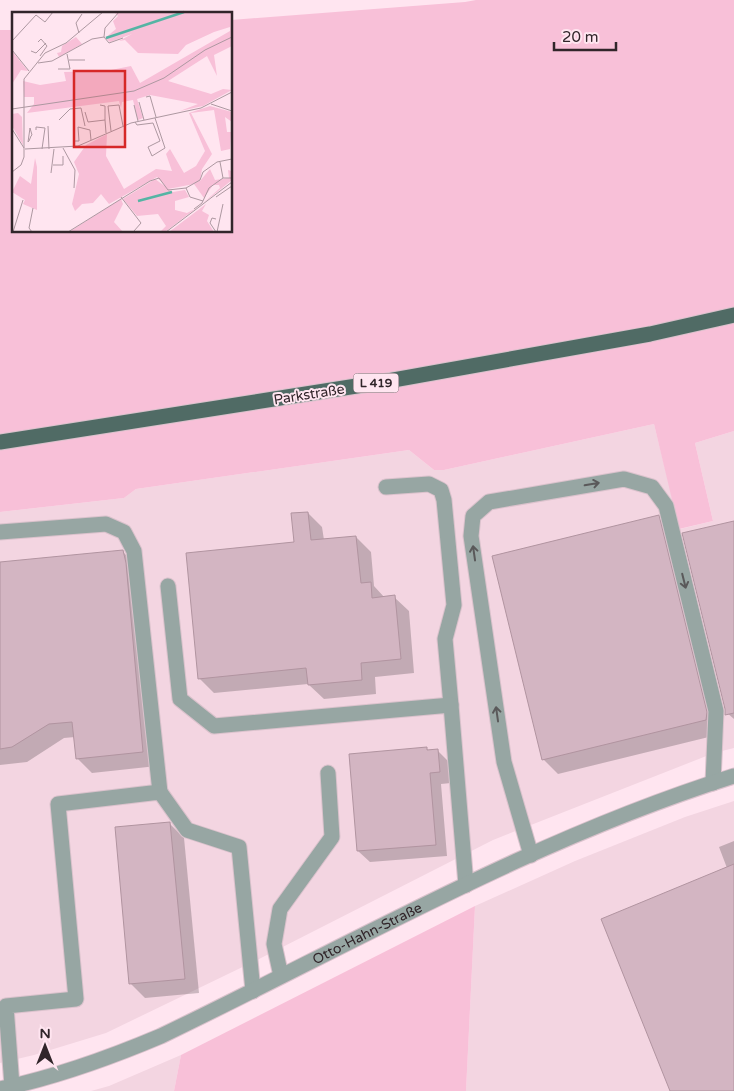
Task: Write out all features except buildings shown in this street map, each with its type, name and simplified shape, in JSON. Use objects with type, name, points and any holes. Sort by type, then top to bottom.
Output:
[{"type":"main road","name":"Parkstraße","points":[[0,442],[382,382],[641,336],[734,315]]},
{"type":"street","points":[[531,855],[504,762],[471,536],[473,516],[489,502],[624,478],[652,487],[666,506],[716,711],[713,783]]},
{"type":"street","points":[[386,487],[428,484],[441,490],[444,500],[454,605],[445,639],[466,885]]},
{"type":"street","points":[[0,532],[106,524],[124,532],[134,551],[160,792],[187,830],[240,847],[253,991]]},
{"type":"street","points":[[168,586],[180,699],[214,726],[451,705]]},
{"type":"street","points":[[281,976],[274,944],[280,909],[332,837],[328,773]]},
{"type":"street","name":"Otto-Hahn-Straße","points":[[6,1088],[60,1074],[161,1036],[466,885],[531,855],[614,818],[734,776]]},
{"type":"street","points":[[6,1088],[6,1006],[76,999],[58,804],[160,792]]},
{"type":"shaded area","points":[[476,0],[734,0],[734,431],[695,443],[713,521],[679,529],[654,424],[444,470],[434,470],[409,450],[136,489],[124,498],[0,512],[0,30],[12,30],[12,232],[232,232],[232,20]]},
{"type":"shaded area","points":[[654,424],[680,529],[713,521],[695,443],[734,431],[734,748],[714,753],[493,840],[261,958],[106,1033],[34,1055],[0,1063],[0,512],[124,498],[136,489],[409,450],[434,470],[444,470]]},
{"type":"shaded area","points":[[734,801],[734,1091],[466,1091],[475,906],[575,861],[685,817]]},
{"type":"shaded area","points":[[475,906],[466,1091],[174,1091],[181,1055]]},
{"type":"shaded area","points":[[181,1055],[174,1091],[91,1091],[109,1086]]}]
